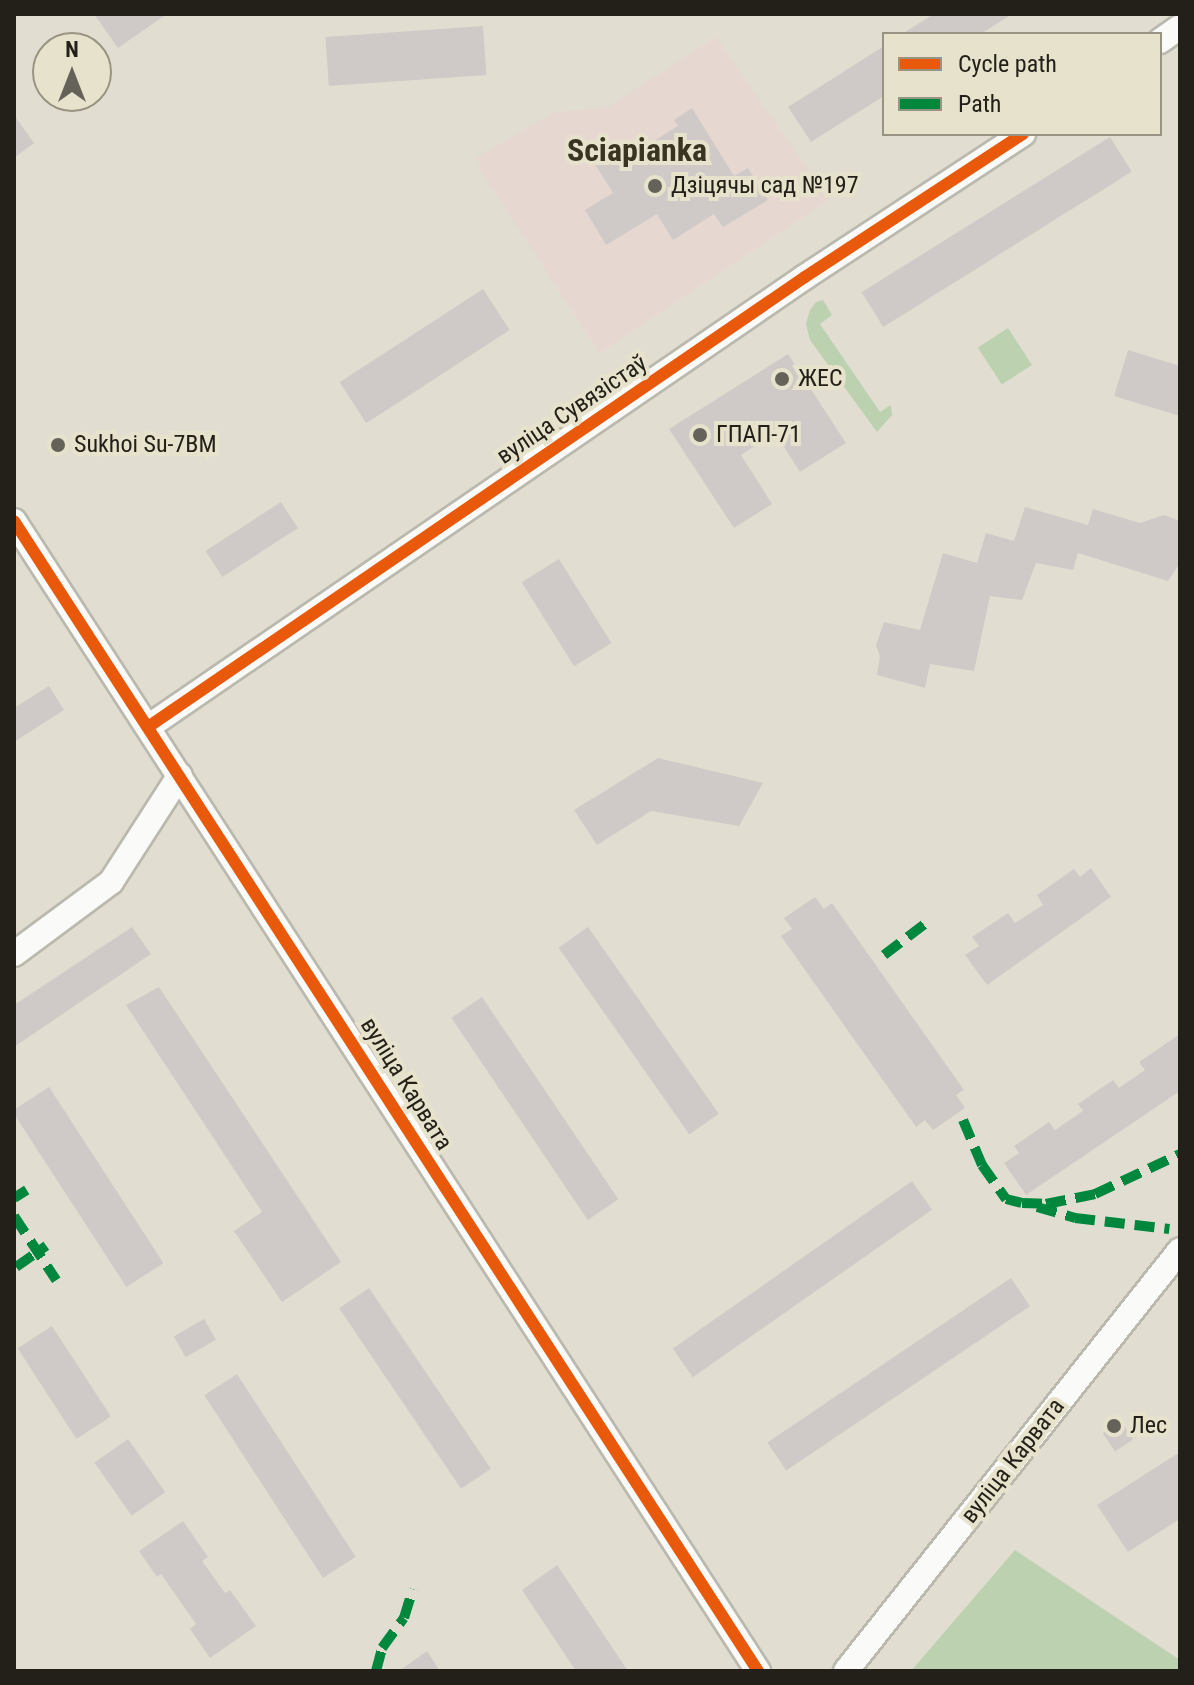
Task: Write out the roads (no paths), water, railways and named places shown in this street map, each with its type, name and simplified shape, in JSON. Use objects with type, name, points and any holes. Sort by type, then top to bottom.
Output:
[{"type":"street","points":[[1162,40],[1180,27]]},
{"type":"street","name":"вуліца Сувязістаў","points":[[148,727],[805,277],[1020,136]]},
{"type":"street","name":"вуліца Карвата","points":[[14,521],[758,1671]]},
{"type":"street","points":[[14,954],[111,882],[180,775]]},
{"type":"street","name":"вуліца Карвата","points":[[846,1671],[1180,1250]]},
{"type":"place","name":"Дзіцячы сад №197","points":[[655,186]]},
{"type":"place","name":"ЖЕС","points":[[782,379]]},
{"type":"place","name":"ГПАП-71","points":[[700,435]]},
{"type":"place","name":"Sukhoi Su-7BM","points":[[58,445]]},
{"type":"place","name":"Лес","points":[[1114,1426]]},
{"type":"district","name":"Sciapianka","points":[[637,150]]}]
